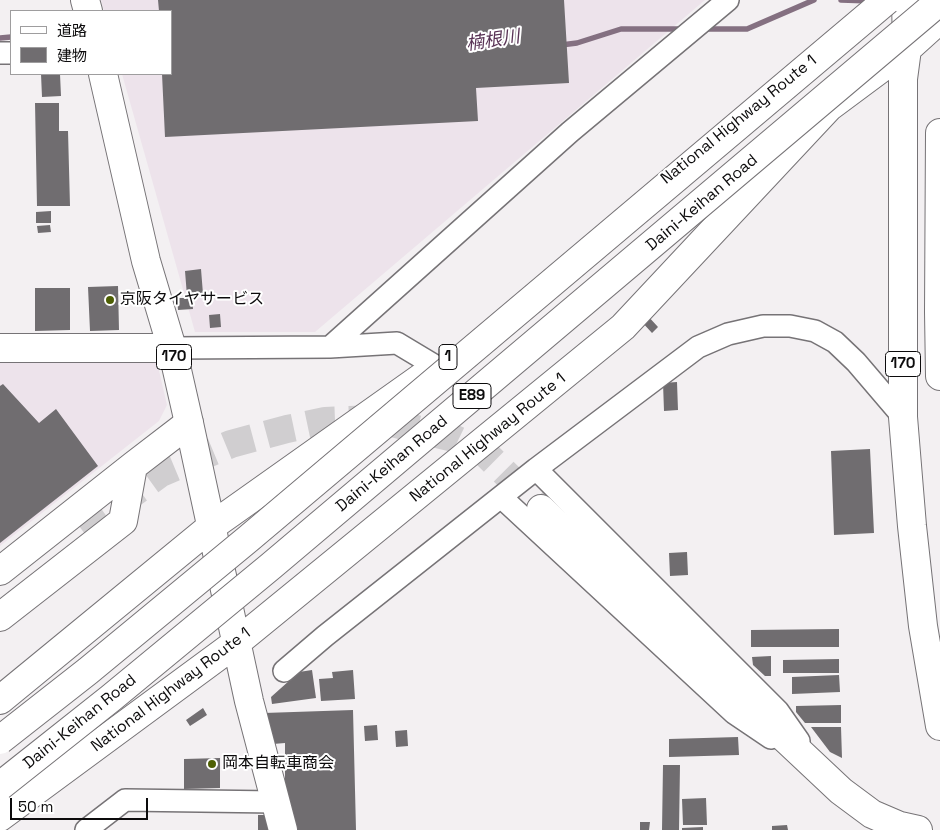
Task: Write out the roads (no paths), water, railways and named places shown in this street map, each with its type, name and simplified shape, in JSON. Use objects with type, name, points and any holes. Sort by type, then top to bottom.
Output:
[{"type":"main road","name":"National Highway Route 1","points":[[0,700],[212,526],[437,367],[886,0]]},
{"type":"main road","name":"E89","points":[[0,740],[241,546],[886,0]]},
{"type":"main road","name":"170","points":[[906,0],[907,49],[904,79],[904,417],[922,626],[940,726]]},
{"type":"main road","name":"Daini-Keihan Road","points":[[0,786],[111,698],[271,566],[940,0]]},
{"type":"main road","name":"National Highway Route 1","points":[[0,817],[236,642],[623,327],[829,107],[907,49],[940,19]]},
{"type":"main road","name":"170","points":[[103,75],[146,261],[172,348],[249,701],[283,830]]},
{"type":"main road","name":"170","points":[[940,133],[940,376]]},
{"type":"main road","points":[[0,348],[172,348]]},
{"type":"main road","points":[[0,571],[189,423]]},
{"type":"main road","points":[[0,616],[123,521],[133,466]]},
{"type":"main road","points":[[542,509],[841,792],[872,814],[900,826],[918,830]]},
{"type":"main road","points":[[0,594],[82,530]]},
{"type":"street","points":[[330,347],[570,132],[728,0]]},
{"type":"street","points":[[284,670],[536,468],[698,348],[728,334],[763,326],[790,326],[815,331],[835,342],[856,362],[904,417]]},
{"type":"street","points":[[172,348],[330,347],[396,342],[437,367]]},
{"type":"street","points":[[536,468],[778,711],[822,774]]},
{"type":"street","points":[[500,497],[734,713],[822,774]]},
{"type":"street","points":[[86,830],[125,800],[276,802]]},
{"type":"waterway","name":"楠根川","points":[[704,29],[747,29],[814,0]]},
{"type":"waterway","name":"楠根川","points":[[841,0],[871,1]]},
{"type":"waterway","name":"楠根川","points":[[561,45],[577,43],[621,29],[682,29]]},
{"type":"waterway","name":"楠根川","points":[[0,38],[10,37]]},
{"type":"tunnel","points":[[82,530],[161,473],[231,444],[325,421],[376,419],[453,438],[486,454],[541,509]]},
{"type":"place","name":"京阪タイヤサービス","points":[[110,300]]},
{"type":"place","name":"岡本自転車商会","points":[[212,764]]}]
